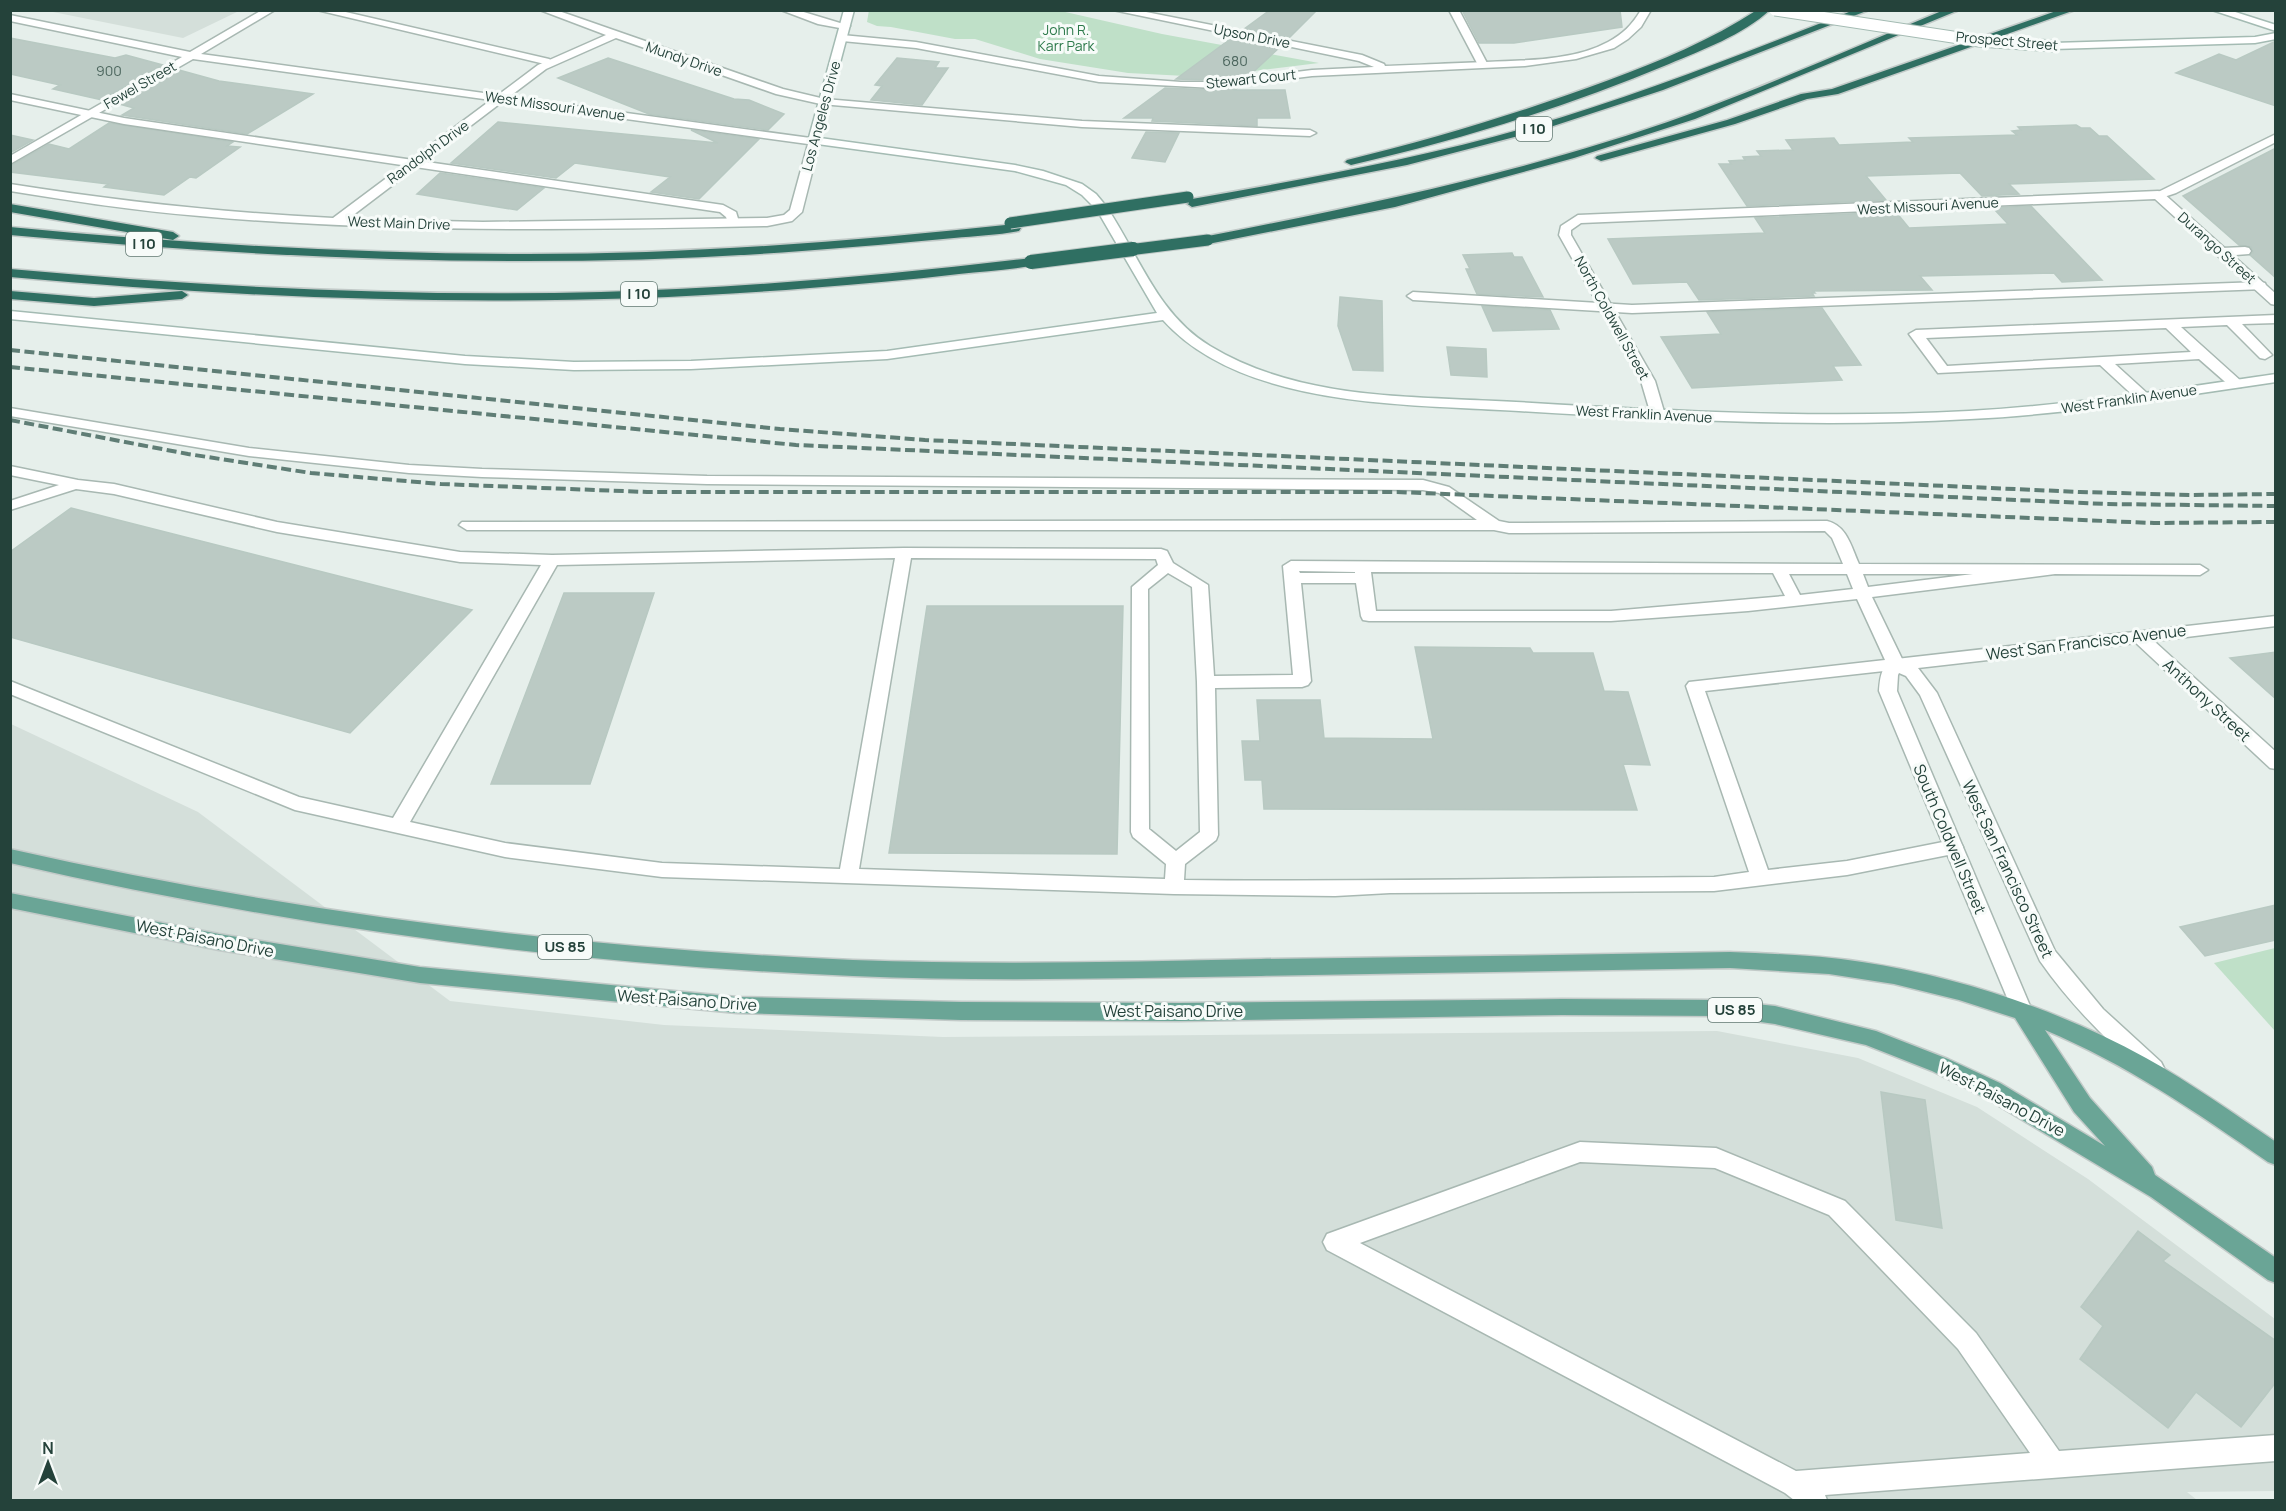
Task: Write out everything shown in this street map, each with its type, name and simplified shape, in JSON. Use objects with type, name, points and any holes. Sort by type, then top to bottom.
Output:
[{"type":"highway","points":[[1190,200],[1386,154],[1547,107],[1682,55],[1737,28],[1765,10]]},
{"type":"highway","name":"I 10","points":[[10,231],[115,242],[279,253],[428,258],[543,258],[678,255],[842,245],[1013,226],[1382,168],[1534,129],[1639,95],[1864,10]]},
{"type":"highway","name":"I 10","points":[[10,273],[247,291],[394,296],[620,295],[848,282],[1208,240],[1395,203],[1528,169],[1690,117],[1954,10]]},
{"type":"highway","points":[[1528,169],[1593,160],[1709,128],[1805,96],[1834,92],[2070,10]]},
{"type":"highway","points":[[10,208],[279,253]]},
{"type":"highway","points":[[10,295],[94,302],[247,291]]},
{"type":"main road","name":"US 85","points":[[10,856],[65,869],[284,911],[411,931],[514,943],[708,960],[853,968],[999,971],[1730,960],[1799,963],[1863,970],[1930,984],[2023,1013],[2116,1053],[2170,1083],[2276,1155]]},
{"type":"main road","name":"West Paisano Drive","points":[[10,900],[219,942],[420,975],[737,1005],[960,1011],[1127,1012],[1573,1007],[1718,1008],[1776,1015],[1869,1037],[1940,1065],[2002,1095],[2159,1190],[2276,1272]]},
{"type":"main road","points":[[2023,1013],[2082,1106],[2159,1190]]},
{"type":"street","name":"Fewel Street","points":[[10,161],[270,10]]},
{"type":"street","points":[[322,10],[549,62]]},
{"type":"street","name":"Mundy Drive","points":[[545,10],[780,92],[825,102],[1082,124],[1179,130],[1311,133]]},
{"type":"street","points":[[786,10],[822,22],[845,26]]},
{"type":"street","name":"Los Angeles Drive","points":[[788,218],[796,212],[849,10]]},
{"type":"street","name":"Upson Drive","points":[[1118,10],[1362,58],[1384,68]]},
{"type":"street","name":"Stewart Court","points":[[842,38],[916,45],[1126,82],[1214,85],[1312,73],[1558,59],[1595,51],[1628,35],[1640,24],[1646,10]]},
{"type":"street","name":"Prospect Street","points":[[1775,10],[1996,43],[2053,46],[2255,40],[2276,36]]},
{"type":"street","points":[[2217,10],[2276,28]]},
{"type":"street","points":[[1451,11],[1483,65]]},
{"type":"street","name":"West Missouri Avenue","points":[[10,18],[191,56],[1015,168],[1075,185],[1096,201]]},
{"type":"street","name":"Randolph Drive","points":[[337,221],[549,62],[614,35]]},
{"type":"street","points":[[10,97],[89,115],[411,165],[723,209],[732,214],[733,222]]},
{"type":"street","name":"West Missouri Avenue","points":[[1569,224],[1578,219],[1595,217],[1723,215],[2158,195],[2276,137]]},
{"type":"street","name":"West Main Drive","points":[[10,187],[67,198],[140,207],[337,221],[597,226],[767,222],[788,218]]},
{"type":"street","name":"Durango Street","points":[[2158,195],[2276,300]]},
{"type":"street","name":"West Franklin Avenue","points":[[1096,201],[1166,316],[1195,342],[1228,362],[1259,374],[1321,390],[1394,399],[1735,419],[1897,418],[2059,408],[2276,378]]},
{"type":"street","name":"North Coldwell Street","points":[[1569,224],[1565,229],[1565,235],[1648,381],[1658,415]]},
{"type":"street","points":[[2222,252],[2245,251]]},
{"type":"street","points":[[1413,296],[1632,309],[2260,286]]},
{"type":"street","points":[[11,316],[465,360],[574,366],[715,364],[887,355],[1166,316]]},
{"type":"street","points":[[2202,355],[1943,370],[1916,334],[2276,318]]},
{"type":"street","points":[[2230,320],[2265,355]]},
{"type":"street","points":[[2169,323],[2236,384]]},
{"type":"street","points":[[2103,361],[2143,398]]},
{"type":"street","points":[[10,412],[249,452],[409,469],[482,473],[707,480],[1424,485],[1444,489],[1488,518],[1494,525]]},
{"type":"street","points":[[10,470],[114,489],[277,527],[448,555],[552,560],[904,553],[1161,554],[1167,566],[1200,585],[1206,682],[1209,835],[1176,861],[1174,887]]},
{"type":"street","points":[[10,506],[75,483]]},
{"type":"street","points":[[467,525],[1494,525],[1509,528],[1827,526],[1834,529],[1840,538],[1896,665]]},
{"type":"street","points":[[848,877],[904,553]]},
{"type":"street","points":[[398,826],[552,560]]},
{"type":"street","points":[[1167,566],[1140,587],[1140,832],[1176,861]]},
{"type":"street","points":[[1206,682],[1302,681],[1291,566],[1363,573],[1778,567],[2200,570]]},
{"type":"street","points":[[1778,567],[1795,601]]},
{"type":"street","points":[[1363,573],[1369,616],[1644,614],[1795,601],[1862,591],[2053,570]]},
{"type":"street","name":"West San Francisco Avenue","points":[[1761,879],[1695,686],[2276,621]]},
{"type":"street","name":"Anthony Street","points":[[2139,636],[2276,763]]},
{"type":"street","name":"South Coldwell Street","points":[[1896,665],[1889,674],[1888,691],[2023,1013]]},
{"type":"street","name":"West San Francisco Street","points":[[1896,665],[1912,672],[1928,693],[2047,955],[2069,985],[2095,1013],[2170,1083]]},
{"type":"street","points":[[10,687],[295,803],[505,850],[662,870],[1174,887],[1335,889],[1390,886],[1714,884],[1847,868],[1953,847]]},
{"type":"street","points":[[2053,1465],[1967,1341],[1837,1208],[1716,1158],[1580,1152],[1335,1242],[1804,1492],[2053,1465],[2276,1448]]},
{"type":"shaded area","points":[[239,10],[183,38],[48,11]]},
{"type":"shaded area","points":[[11,724],[198,812],[450,1001],[664,1025],[943,1037],[1717,1031],[1858,1058],[1977,1107],[2088,1179],[2275,1319],[2275,1491],[2187,1492],[2197,1500],[11,1500]]},
{"type":"green space","name":"John R. Karr Park","points":[[869,10],[1061,11],[1162,34],[1319,63],[1205,77],[1128,73],[1040,59],[975,39],[955,39],[877,26],[867,22]]},
{"type":"green space","points":[[2276,948],[2275,1031],[2214,963]]},
{"type":"building","points":[[1270,10],[1317,10],[1289,38],[1244,29]]},
{"type":"building","points":[[1462,10],[1620,10],[1622,27],[1514,43],[1479,43]]},
{"type":"building","points":[[1233,37],[1280,47],[1250,75],[1214,80],[1176,79]]},
{"type":"building","points":[[10,38],[115,58],[126,55],[163,65],[102,100],[53,89],[60,85],[10,74]]},
{"type":"building","points":[[2276,41],[2276,106],[2176,73],[2219,54],[2236,60]]},
{"type":"building","points":[[608,58],[734,99],[749,100],[784,114],[768,130],[649,114],[558,78]]},
{"type":"building","points":[[897,58],[939,62],[935,68],[948,68],[922,105],[871,100],[882,86],[875,85]]},
{"type":"building","points":[[179,70],[219,81],[313,94],[247,134],[122,115],[134,108],[119,104]]},
{"type":"building","points":[[1238,87],[1235,90],[1285,90],[1290,118],[1257,118],[1257,126],[1124,118],[1165,88],[1214,90]]},
{"type":"building","points":[[498,122],[718,143],[691,130],[759,139],[699,199],[651,192],[670,177],[575,163],[556,178],[451,163]]},
{"type":"building","points":[[109,123],[233,142],[227,146],[240,147],[196,178],[190,177],[164,195],[104,187],[108,184],[10,172],[10,166],[49,144],[69,149]]},
{"type":"building","points":[[2076,125],[2081,128],[2090,128],[2099,136],[2107,136],[2154,179],[2009,184],[2019,194],[1982,196],[1960,173],[1866,176],[1886,200],[1747,206],[1719,164],[1731,164],[1729,161],[1745,160],[1743,157],[1761,156],[1757,151],[1793,150],[1786,140],[1834,138],[1839,145],[1913,142],[1909,138],[2017,135],[2012,131],[2021,130],[2018,127]]},
{"type":"building","points":[[1146,132],[1179,133],[1165,162],[1132,158]]},
{"type":"building","points":[[10,135],[33,140],[10,153]]},
{"type":"building","points":[[2276,148],[2276,278],[2250,255],[2253,252],[2251,247],[2239,245],[2183,196]]},
{"type":"building","points":[[440,173],[544,188],[517,210],[417,194]]},
{"type":"building","points":[[2031,206],[2102,280],[2062,282],[2054,273],[1920,276],[1932,290],[1813,291],[1814,296],[1699,300],[1687,282],[1633,284],[1608,239],[1765,233],[1755,218],[1896,212],[1909,228],[2008,224],[1993,208]]},
{"type":"building","points":[[1512,253],[1514,257],[1522,257],[1543,297],[1477,294],[1466,269],[1470,269],[1463,255]]},
{"type":"building","points":[[1340,297],[1382,301],[1383,371],[1353,370],[1338,326]]},
{"type":"building","points":[[1482,306],[1550,310],[1559,329],[1493,331]]},
{"type":"building","points":[[1822,308],[1861,365],[1833,366],[1842,380],[1692,388],[1661,337],[1721,334],[1707,312]]},
{"type":"building","points":[[1447,347],[1486,349],[1487,377],[1451,375]]},
{"type":"building","points":[[71,508],[472,610],[350,733],[10,637],[10,552]]},
{"type":"building","points":[[564,593],[654,593],[590,784],[491,784]]},
{"type":"building","points":[[927,606],[1123,606],[1117,854],[889,853]]},
{"type":"building","points":[[1415,647],[1530,648],[1533,653],[1593,653],[1604,691],[1628,692],[1650,765],[1623,764],[1637,810],[1264,809],[1262,780],[1245,780],[1242,741],[1260,741],[1257,700],[1320,700],[1324,738],[1433,739]]},
{"type":"building","points":[[2276,652],[2276,699],[2230,658]]},
{"type":"building","points":[[2276,905],[2276,940],[2205,956],[2180,927]]},
{"type":"building","points":[[1881,1092],[1925,1100],[1942,1228],[1896,1220]]},
{"type":"building","points":[[2138,1231],[2170,1255],[2163,1261],[2276,1341],[2276,1382],[2241,1427],[2196,1392],[2168,1428],[2080,1359],[2103,1326],[2081,1307]]},
{"type":"railway","points":[[10,350],[780,429],[925,440],[2080,492],[2192,495],[2276,494]]},
{"type":"railway","points":[[10,367],[796,445],[2106,504],[2276,506]]},
{"type":"railway","points":[[10,420],[188,454],[311,473],[441,484],[647,492],[1397,492],[2154,523],[2276,522]]}]
